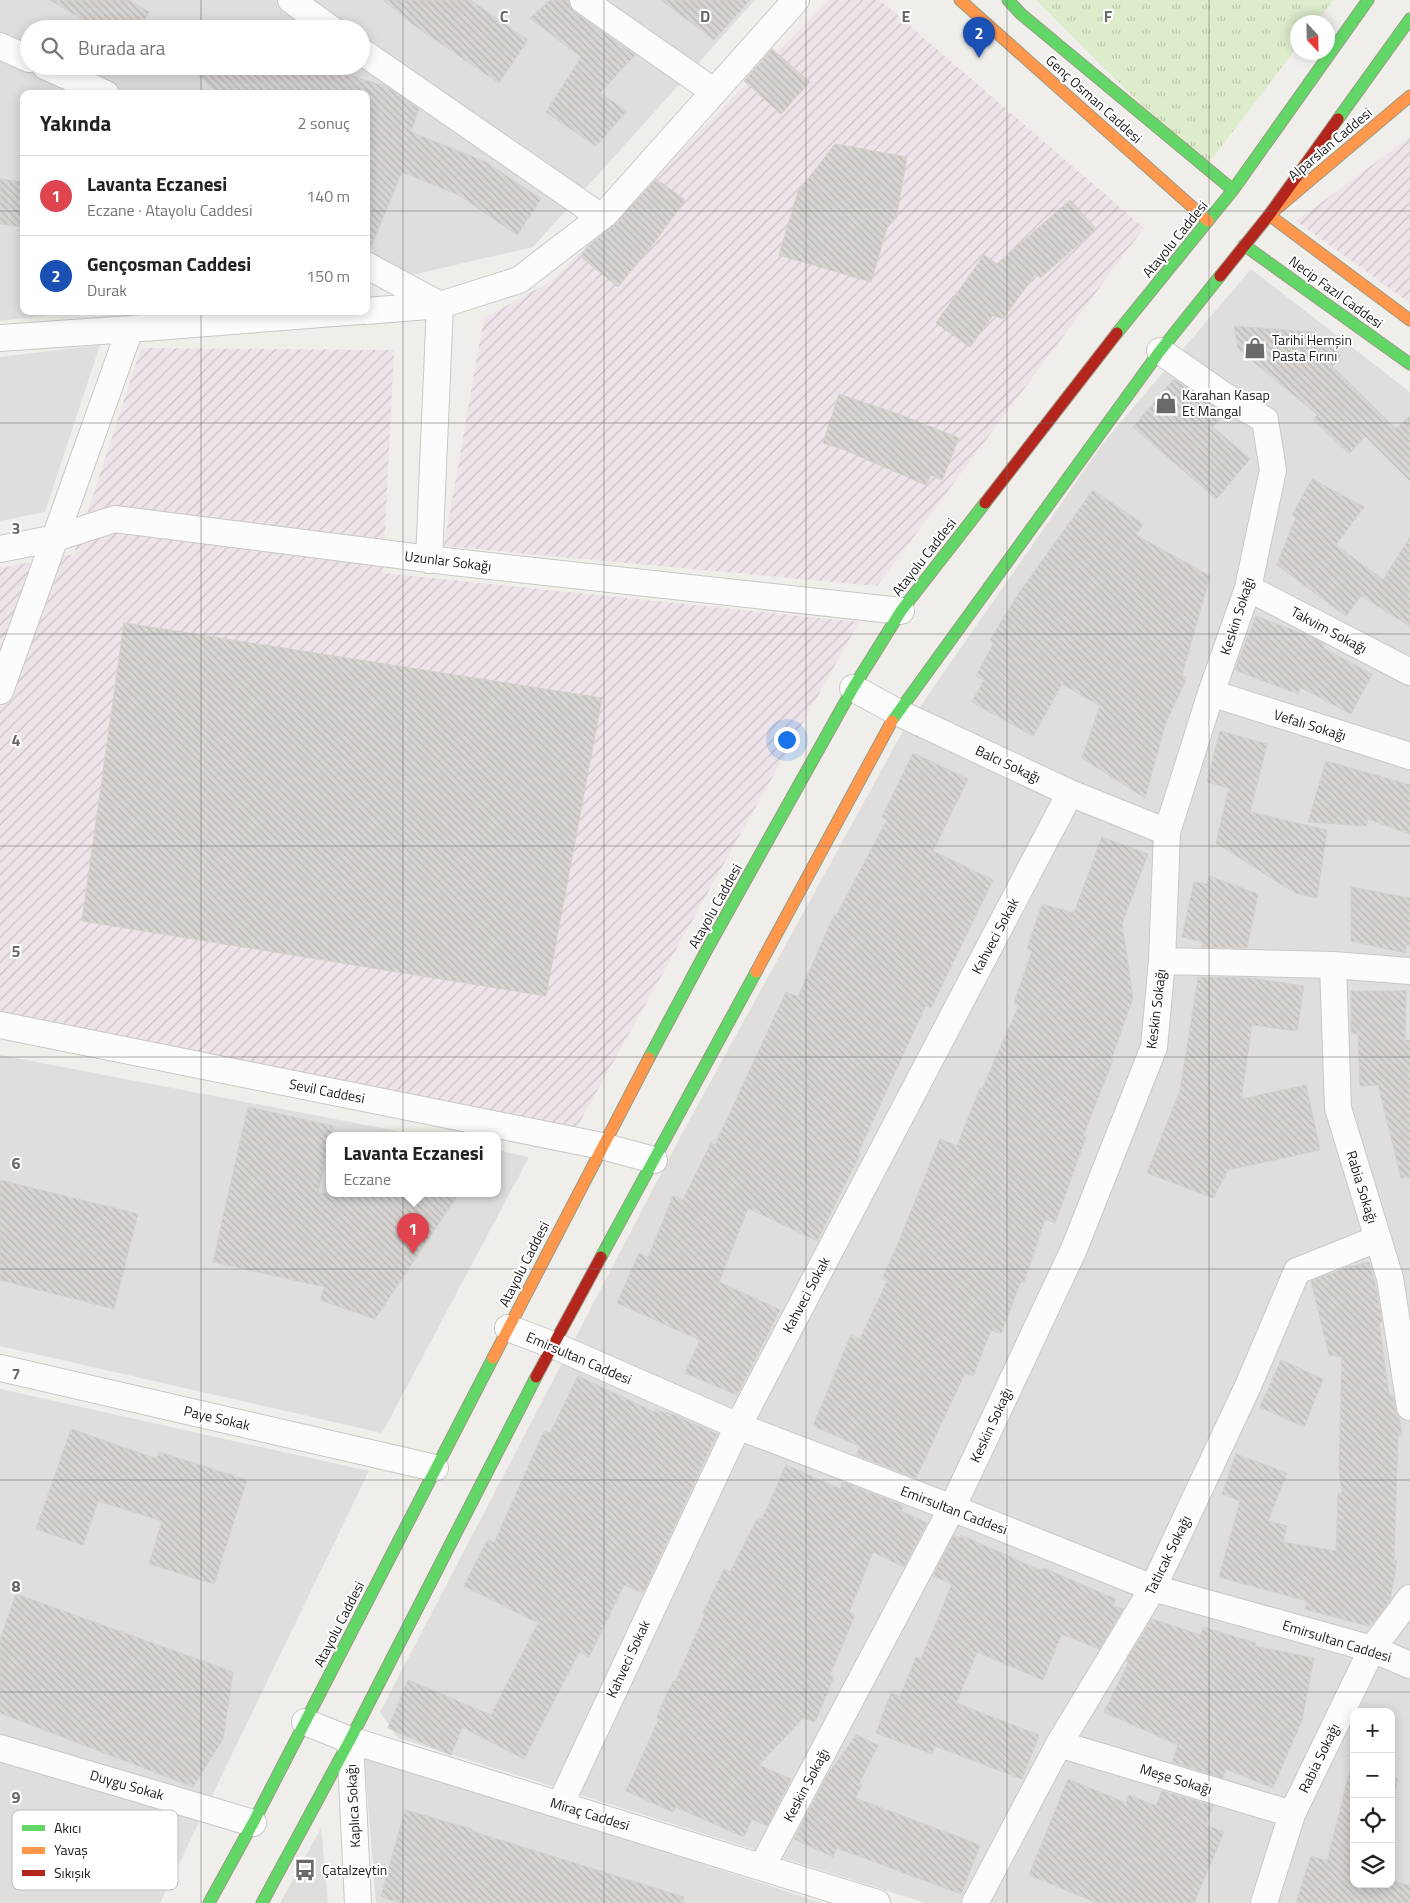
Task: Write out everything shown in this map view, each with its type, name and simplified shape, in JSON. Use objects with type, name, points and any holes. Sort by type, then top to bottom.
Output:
[{"type":"main road","name":"Genç Osman Caddesi","points":[[960,0],[1212,223]]},
{"type":"main road","name":"Genç Osman Caddesi","points":[[1008,0],[1022,14],[1237,192]]},
{"type":"main road","name":"Atayolu Caddesi","points":[[209,1903],[253,1823],[602,1146],[705,954],[853,688],[901,611],[1090,367],[1237,192],[1368,0]]},
{"type":"main road","points":[[262,1903],[350,1740],[553,1345],[897,712],[1160,351],[1410,20]]},
{"type":"main road","name":"Alparslan Caddesi","points":[[1265,213],[1410,96]]},
{"type":"main road","name":"Necip Fazıl Caddesi","points":[[1265,213],[1410,320]]},
{"type":"main road","name":"Necip Fazıl Caddesi","points":[[1241,242],[1410,364]]},
{"type":"street","points":[[291,0],[319,20]]},
{"type":"street","points":[[583,0],[713,91]]},
{"type":"street","points":[[370,311],[440,305],[519,280],[601,217],[796,0]]},
{"type":"street","points":[[0,46],[20,55]]},
{"type":"street","points":[[370,57],[601,217]]},
{"type":"street","points":[[65,75],[97,90]]},
{"type":"street","points":[[370,267],[440,305]]},
{"type":"street","points":[[429,560],[440,305]]},
{"type":"street","points":[[0,338],[309,315]]},
{"type":"street","points":[[0,691],[130,329]]},
{"type":"street","name":"Keskin Sokağı","points":[[762,1867],[952,1508],[1074,1249],[1154,1046],[1162,961],[1167,832],[1211,694],[1248,588],[1273,470],[1265,420],[1223,395],[1160,351]]},
{"type":"street","name":"Uzunlar Sokağı","points":[[0,548],[56,538],[115,519],[429,560],[901,611]]},
{"type":"street","name":"Takvim Sokağı","points":[[1248,588],[1410,672]]},
{"type":"street","name":"Balcı Sokağı","points":[[853,688],[897,712],[1070,793],[1167,832]]},
{"type":"street","name":"Vefalı Sokağı","points":[[1211,694],[1410,756]]},
{"type":"street","name":"Kahveci Sokak","points":[[560,1805],[738,1426],[1070,793]]},
{"type":"street","name":"Keskin Sokağı","points":[[1162,961],[1333,965],[1410,971]]},
{"type":"street","name":"Rabia Sokağı","points":[[1333,965],[1338,1108],[1390,1278],[1410,1407]]},
{"type":"street","name":"Sevil Caddesi","points":[[0,1025],[602,1146],[654,1160]]},
{"type":"street","name":"Tatlıcak Sokağı","points":[[975,1903],[1060,1744],[1153,1588],[1248,1386],[1297,1271],[1377,1239]]},
{"type":"street","name":"Emirsultan Caddesi","points":[[508,1328],[553,1345],[738,1426],[1153,1588],[1372,1649],[1410,1665]]},
{"type":"street","name":"Paye Sokak","points":[[0,1368],[435,1468]]},
{"type":"street","name":"Rabia Sokağı","points":[[1264,1903],[1292,1814],[1372,1649],[1410,1598]]},
{"type":"street","name":"Miraç Caddesi","points":[[305,1722],[350,1740],[877,1903]]},
{"type":"street","name":"Kaplıca Sokağı","points":[[350,1740],[358,1903]]},
{"type":"street","name":"Meşe Sokağı","points":[[1060,1744],[1292,1814]]},
{"type":"street","name":"Duygu Sokak","points":[[0,1748],[253,1823]]},
{"type":"shaded area","points":[[0,0],[755,0],[533,247],[386,281],[370,283],[370,90],[20,90],[20,315],[50,315],[0,321]]},
{"type":"shaded area","points":[[829,0],[880,0],[1144,228],[877,586],[444,546],[484,318],[553,280]]},
{"type":"shaded area","points":[[1410,137],[1410,303],[1296,221]]},
{"type":"shaded area","points":[[1251,269],[1410,392],[1410,1903],[926,1903],[398,1738],[380,1712],[678,1141],[903,731],[1104,442]]},
{"type":"shaded area","points":[[100,345],[45,512],[0,521],[0,357]]},
{"type":"shaded area","points":[[141,348],[394,350],[383,573],[859,622],[577,1127],[0,1015],[0,568],[74,554]]},
{"type":"shaded area","points":[[0,1055],[402,1132],[326,1132],[326,1197],[501,1197],[501,1151],[529,1157],[382,1433],[0,1346]]},
{"type":"shaded area","points":[[0,1389],[369,1471],[178,1866],[178,1810],[12,1810],[12,1890],[166,1890],[160,1903],[0,1903]]},
{"type":"shaded area","points":[[364,1753],[822,1903],[376,1903]]},
{"type":"shaded area","points":[[321,1828],[328,1903],[280,1903]]},
{"type":"green space","points":[[1036,0],[1334,0],[1322,15],[1290,15],[1290,56],[1205,168]]},
{"type":"building","points":[[50,0],[129,0],[149,12],[145,20],[84,20]]},
{"type":"building","points":[[383,0],[470,0],[528,40],[499,83],[415,26]]},
{"type":"building","points":[[550,0],[568,0],[574,12],[635,55],[600,93],[627,111],[596,146],[546,112],[581,57],[530,18]]},
{"type":"building","points":[[661,0],[750,0],[714,40]]},
{"type":"building","points":[[772,49],[810,82],[781,114],[744,81]]},
{"type":"building","points":[[198,75],[349,75],[384,85],[419,109],[411,132],[486,162],[541,199],[517,235],[459,195],[402,172],[370,249],[370,90],[215,90]]},
{"type":"building","points":[[835,144],[907,157],[896,218],[887,228],[871,282],[779,255],[798,192]]},
{"type":"building","points":[[0,179],[20,182],[20,226],[0,224]]},
{"type":"building","points":[[656,179],[685,200],[657,239],[618,287],[580,256],[588,246],[616,224]]},
{"type":"building","points":[[1070,200],[1096,229],[1040,278],[1036,273],[1003,319],[993,315],[970,347],[936,323],[984,255],[997,264]]},
{"type":"building","points":[[1234,326],[1313,332],[1341,355],[1332,366],[1396,429],[1410,416],[1410,481],[1365,436],[1349,454],[1313,419],[1318,415],[1238,349]]},
{"type":"building","points":[[1174,379],[1224,414],[1213,427],[1250,459],[1216,499],[1133,427]]},
{"type":"building","points":[[839,394],[901,415],[959,438],[942,480],[931,475],[926,485],[845,450],[823,443]]},
{"type":"building","points":[[1312,479],[1364,507],[1336,545],[1383,580],[1410,537],[1410,626],[1361,596],[1346,616],[1277,565],[1296,517],[1292,515]]},
{"type":"building","points":[[1093,490],[1143,524],[1136,535],[1210,576],[1182,675],[1187,678],[1166,722],[1145,798],[1082,758],[1100,706],[1062,684],[1033,736],[972,702],[984,680],[976,676],[994,643],[990,640],[1019,593]]},
{"type":"building","points":[[1256,616],[1311,637],[1325,645],[1323,648],[1372,674],[1351,714],[1300,687],[1298,694],[1235,670]]},
{"type":"building","points":[[124,623],[602,698],[546,996],[82,921]]},
{"type":"building","points":[[1220,731],[1267,744],[1250,812],[1327,830],[1317,898],[1295,893],[1216,843],[1229,788],[1207,782]]},
{"type":"building","points":[[913,753],[968,779],[933,851],[993,880],[931,1008],[926,1005],[858,1153],[860,1154],[817,1241],[748,1208],[719,1282],[780,1310],[737,1395],[685,1373],[700,1340],[617,1303],[639,1253],[648,1258],[673,1196],[683,1200],[711,1143],[715,1145],[786,992],[798,997],[834,915],[836,916],[887,820],[882,817]]},
{"type":"building","points":[[1326,761],[1410,785],[1410,834],[1368,819],[1366,826],[1308,822]]},
{"type":"building","points":[[1102,837],[1148,854],[1122,923],[1133,998],[1111,1060],[1113,1060],[1083,1136],[1086,1137],[1055,1223],[1045,1219],[1024,1282],[1021,1281],[1001,1334],[991,1330],[973,1376],[965,1373],[916,1478],[856,1455],[860,1446],[813,1426],[851,1335],[860,1339],[887,1281],[882,1279],[940,1139],[957,1146],[980,1088],[982,1089],[1019,1005],[1014,1003],[1032,951],[1027,949],[1042,904],[1074,913]]},
{"type":"building","points":[[1209,876],[1258,894],[1247,948],[1202,947],[1203,942],[1182,937],[1194,882],[1207,884]]},
{"type":"building","points":[[1351,887],[1410,898],[1410,945],[1406,944],[1406,953],[1351,941]]},
{"type":"building","points":[[1198,977],[1250,978],[1304,986],[1297,1031],[1252,1025],[1241,1099],[1306,1085],[1320,1150],[1228,1170],[1213,1198],[1147,1173],[1180,1091]]},
{"type":"building","points":[[1351,991],[1406,991],[1405,1040],[1410,1040],[1410,1177],[1401,1178],[1378,1085],[1360,1086],[1358,1034],[1351,1034]]},
{"type":"building","points":[[248,1107],[333,1126],[332,1132],[326,1132],[326,1157],[318,1193],[326,1193],[326,1197],[456,1197],[375,1319],[320,1300],[325,1287],[213,1262]]},
{"type":"building","points":[[0,1180],[138,1214],[114,1309],[0,1280]]},
{"type":"building","points":[[1369,1262],[1376,1287],[1382,1322],[1379,1322],[1389,1395],[1393,1395],[1402,1436],[1398,1436],[1394,1560],[1397,1561],[1390,1600],[1373,1623],[1368,1626],[1305,1609],[1307,1601],[1219,1577],[1240,1501],[1222,1494],[1236,1454],[1287,1473],[1268,1521],[1287,1526],[1283,1542],[1336,1551],[1338,1493],[1342,1494],[1339,1473],[1342,1357],[1329,1355],[1311,1281]]},
{"type":"building","points":[[1281,1360],[1323,1379],[1304,1427],[1260,1407]]},
{"type":"building","points":[[578,1376],[654,1412],[655,1409],[666,1414],[667,1412],[717,1434],[643,1593],[624,1585],[589,1657],[579,1652],[524,1759],[462,1727],[451,1755],[388,1728],[408,1680],[491,1715],[538,1623],[464,1586],[488,1539],[494,1543],[544,1431],[550,1433]]},
{"type":"building","points":[[71,1429],[157,1459],[159,1452],[247,1480],[214,1584],[149,1564],[162,1521],[118,1507],[98,1501],[83,1545],[36,1529]]},
{"type":"building","points":[[786,1465],[840,1489],[843,1482],[904,1506],[901,1511],[927,1523],[904,1567],[873,1552],[849,1612],[855,1615],[830,1675],[834,1677],[815,1722],[803,1718],[759,1765],[791,1779],[767,1826],[752,1819],[744,1837],[676,1807],[673,1812],[626,1791],[659,1719],[656,1718],[673,1681],[675,1682],[705,1614],[703,1613],[724,1569],[730,1572],[758,1517],[762,1519]]},
{"type":"building","points":[[954,1535],[960,1538],[961,1535],[1042,1571],[1043,1568],[1116,1599],[1113,1606],[1123,1609],[1099,1649],[1062,1634],[1043,1680],[977,1652],[956,1703],[1039,1735],[1022,1779],[935,1746],[932,1754],[876,1733],[891,1693],[900,1697],[916,1657],[921,1659],[952,1584],[933,1576]]},
{"type":"building","points":[[16,1594],[233,1672],[223,1739],[193,1787],[0,1713],[0,1640]]},
{"type":"building","points":[[1152,1619],[1201,1635],[1203,1627],[1256,1643],[1255,1646],[1314,1658],[1302,1720],[1273,1788],[1226,1769],[1223,1778],[1172,1762],[1178,1745],[1104,1712],[1129,1662],[1126,1661]]},
{"type":"building","points":[[856,1735],[878,1745],[859,1784],[862,1785],[855,1798],[980,1845],[961,1894],[837,1848],[833,1857],[794,1839],[828,1774]]},
{"type":"building","points":[[1350,1771],[1350,1888],[1395,1888],[1395,1881],[1410,1886],[1410,1903],[1296,1903],[1311,1856],[1327,1861]]},
{"type":"building","points":[[1395,1778],[1398,1779],[1395,1791]]},
{"type":"building","points":[[1068,1779],[1126,1803],[1129,1795],[1156,1806],[1162,1791],[1213,1806],[1206,1825],[1224,1832],[1194,1903],[1097,1903],[1029,1875]]},
{"type":"building","points":[[405,1810],[472,1829],[471,1831],[684,1897],[683,1903],[401,1903],[381,1897]]},
{"type":"traffic: fast","points":[[1008,0],[1021,14],[1233,190]]},
{"type":"traffic: fast","points":[[1117,333],[1233,190],[1368,0]]},
{"type":"traffic: fast","points":[[1338,119],[1410,19]]},
{"type":"traffic: fast","points":[[1244,245],[1410,364]]},
{"type":"traffic: fast","points":[[892,721],[1160,351],[1220,276]]},
{"type":"traffic: fast","points":[[649,1058],[705,953],[853,688],[901,611],[985,503]]},
{"type":"traffic: fast","points":[[601,1257],[756,972]]},
{"type":"traffic: fast","points":[[209,1903],[253,1823],[493,1358]]},
{"type":"traffic: fast","points":[[262,1903],[350,1740],[536,1377]]},
{"type":"traffic: slow","points":[[960,0],[1208,221]]},
{"type":"traffic: slow","points":[[1410,96],[1269,215],[1410,320]]},
{"type":"traffic: slow","points":[[756,972],[892,721]]},
{"type":"traffic: slow","points":[[493,1358],[649,1058]]},
{"type":"traffic: jam","points":[[1220,276],[1269,215],[1338,119]]},
{"type":"traffic: jam","points":[[985,503],[1117,333]]},
{"type":"traffic: jam","points":[[536,1377],[601,1257]]},
{"type":"place","name":"Gençosman Caddesi","points":[[979,58]]},
{"type":"place","name":"Tarihi Hemşin Pasta Fırını","points":[[1255,348]]},
{"type":"place","name":"Karahan Kasap Et Mangal","points":[[1166,403]]},
{"type":"place","name":"Lavanta Eczanesi","points":[[413,1254]]},
{"type":"place","name":"Çatalzeytin","points":[[305,1870]]}]
